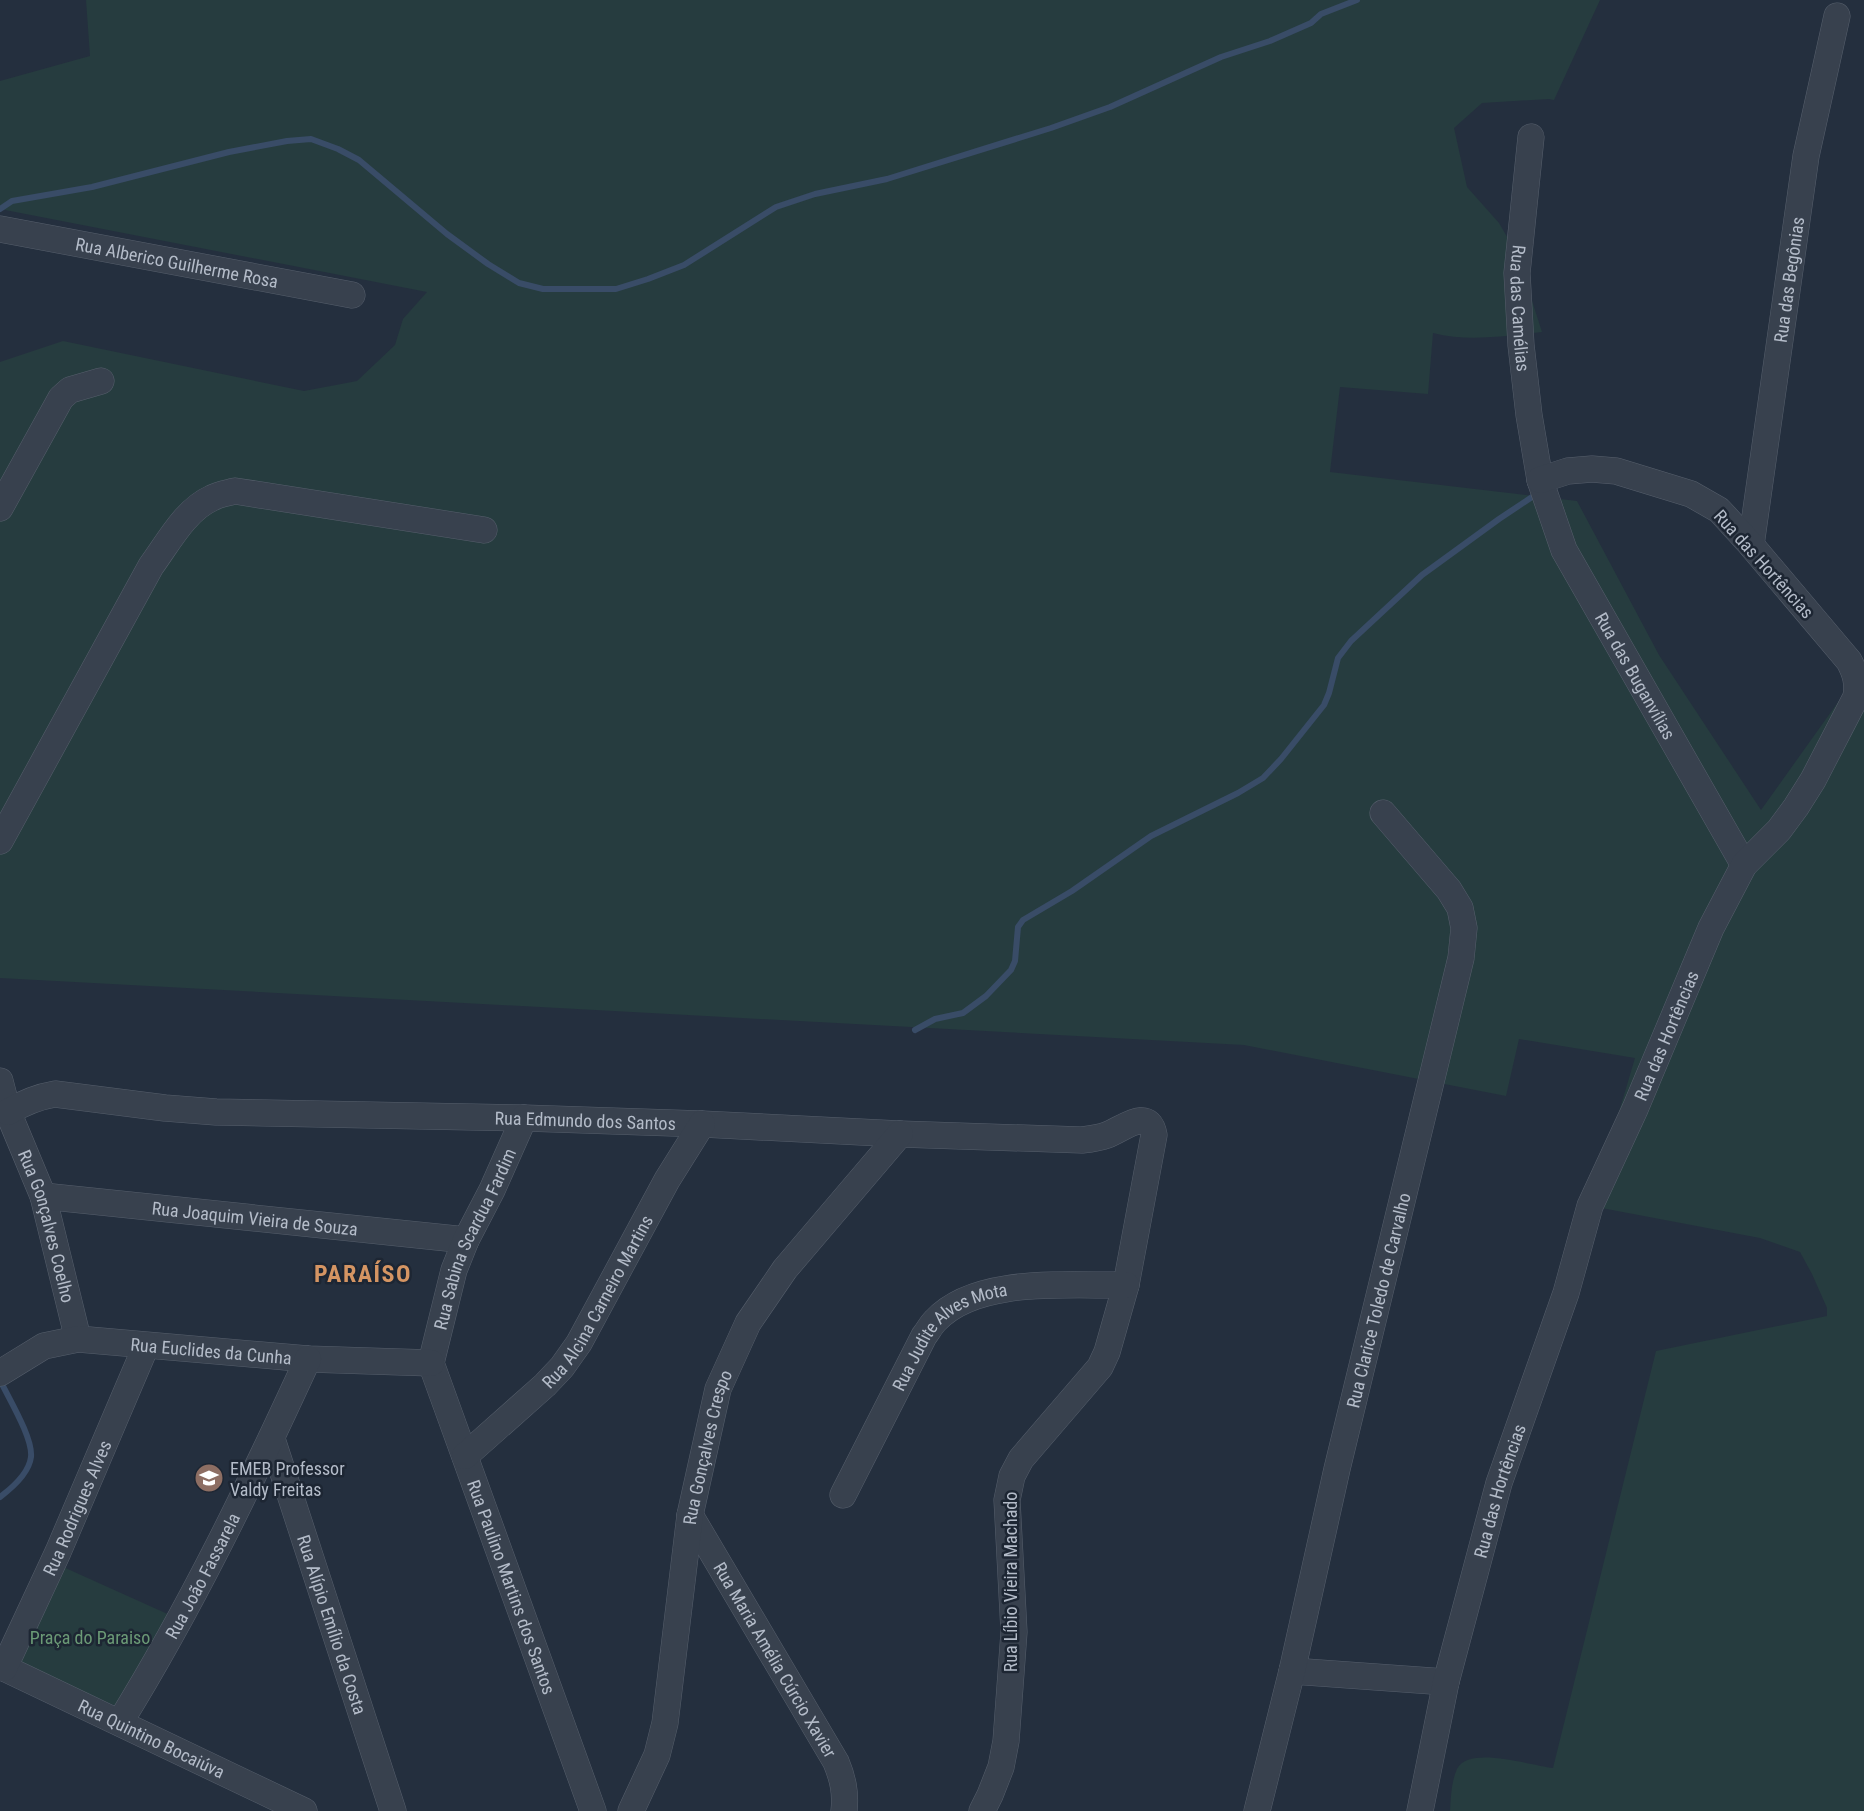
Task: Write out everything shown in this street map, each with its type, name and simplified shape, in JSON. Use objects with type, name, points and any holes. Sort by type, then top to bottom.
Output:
[{"type":"street","name":"Rua das Begônias","points":[[1751,544],[1806,156],[1837,16]]},
{"type":"street","name":"Rua das Camélias","points":[[1531,137],[1517,273],[1521,345],[1540,480]]},
{"type":"street","name":"Rua Alberico Guilherme Rosa","points":[[0,229],[352,296]]},
{"type":"street","points":[[0,508],[61,398],[70,390],[101,381]]},
{"type":"street","name":"Rua das Hortências","points":[[1420,1811],[1446,1682],[1499,1483],[1566,1293],[1590,1206],[1635,1108],[1711,928],[1744,865],[1779,830],[1813,780],[1856,697],[1858,685],[1850,661],[1751,544],[1719,510],[1691,494],[1616,471],[1592,469],[1568,471],[1540,480]]},
{"type":"street","name":"Rua das Buganvílias","points":[[1540,480],[1564,550],[1744,865]]},
{"type":"street","points":[[0,841],[151,566],[181,524],[196,509],[212,498],[235,491],[484,530]]},
{"type":"street","name":"Rua Clarice Toledo de Carvalho","points":[[1257,1811],[1461,958],[1464,928],[1460,908],[1449,890],[1383,813]]},
{"type":"street","name":"Rua Gonçalves Coelho","points":[[0,1081],[8,1112],[43,1196],[78,1339]]},
{"type":"street","name":"Rua Edmundo dos Santos","points":[[8,1112],[32,1100],[55,1094],[216,1112],[524,1118],[1082,1140],[1096,1139],[1143,1120],[1149,1122],[1153,1127],[1154,1135]]},
{"type":"street","name":"Rua Sabina Scardua Fardim","points":[[431,1363],[454,1270],[524,1118]]},
{"type":"street","name":"Rua Alcina Carneiro Martins","points":[[465,1456],[562,1367],[579,1343],[667,1180],[702,1124]]},
{"type":"street","name":"Rua Gonçalves Crespo","points":[[631,1811],[657,1755],[666,1723],[690,1515],[718,1389],[748,1323],[785,1269],[900,1134]]},
{"type":"street","name":"Rua Líbio Vieira Machado","points":[[982,1811],[1001,1767],[1006,1741],[1014,1632],[1006,1500],[1012,1476],[1021,1459],[1100,1367],[1107,1352],[1126,1285],[1154,1135]]},
{"type":"street","name":"Rua Joaquim Vieira de Souza","points":[[43,1196],[466,1240]]},
{"type":"street","name":"Rua Judite Alves Mota","points":[[843,1495],[924,1336],[935,1320],[948,1310],[967,1299],[989,1292],[1023,1286],[1126,1285]]},
{"type":"street","name":"Rua Euclides da Cunha","points":[[4,1370],[44,1346],[78,1339],[308,1359],[431,1363]]},
{"type":"street","name":"Rua Rodrigues Alves","points":[[2,1667],[58,1552],[146,1346]]},
{"type":"street","name":"Rua João Fassarela","points":[[120,1722],[184,1611],[272,1439],[308,1359]]},
{"type":"street","name":"Rua Paulino Martins dos Santos","points":[[431,1363],[593,1811]]},
{"type":"street","name":"Rua Alípio Emílio da Costa","points":[[272,1439],[393,1811]]},
{"type":"street","name":"Rua Maria Amélia Cúrcio Xavier","points":[[690,1515],[836,1762],[846,1796],[844,1811]]},
{"type":"street","name":"Rua Quintino Bocaiúva","points":[[2,1667],[304,1811]]},
{"type":"street","points":[[1292,1671],[1446,1682]]},
{"type":"green space","points":[[86,0],[1600,0],[1554,100],[1482,103],[1454,128],[1467,187],[1499,223],[1517,254],[1542,332],[1473,338],[1433,333],[1428,394],[1340,387],[1330,472],[1577,501],[1659,655],[1761,810],[1851,684],[1864,684],[1864,1811],[1450,1811],[1454,1779],[1457,1769],[1464,1762],[1474,1758],[1502,1759],[1553,1768],[1656,1351],[1827,1316],[1827,1308],[1800,1252],[1760,1238],[1591,1206],[1635,1058],[1519,1039],[1506,1096],[1244,1045],[0,978],[0,362],[63,341],[304,391],[357,381],[395,345],[403,319],[427,292],[0,209],[0,81],[90,56]]},
{"type":"green space","name":"Praça do Paraiso","points":[[61,1566],[172,1616],[116,1706],[20,1665]]},
{"type":"waterway","points":[[0,209],[12,201],[92,187],[229,152],[311,139],[359,160],[447,234],[519,283],[543,289],[616,289],[684,265],[776,207],[815,194],[887,179],[1051,128],[1110,107],[1221,57],[1270,41],[1311,23],[1321,14],[1357,0]]},
{"type":"waterway","points":[[915,1030],[935,1019],[963,1013],[986,996],[1011,970],[1015,961],[1018,927],[1023,920],[1072,891],[1151,836],[1238,793],[1263,778],[1324,705],[1338,658],[1351,641],[1422,575],[1532,497]]},
{"type":"waterway","points":[[0,1380],[24,1429],[31,1449],[31,1457],[27,1469],[15,1485],[0,1497]]},
{"type":"place","name":"EMEB Professor Valdy Freitas","points":[[209,1478]]},
{"type":"district","name":"PARAÍSO","points":[[363,1274]]}]
